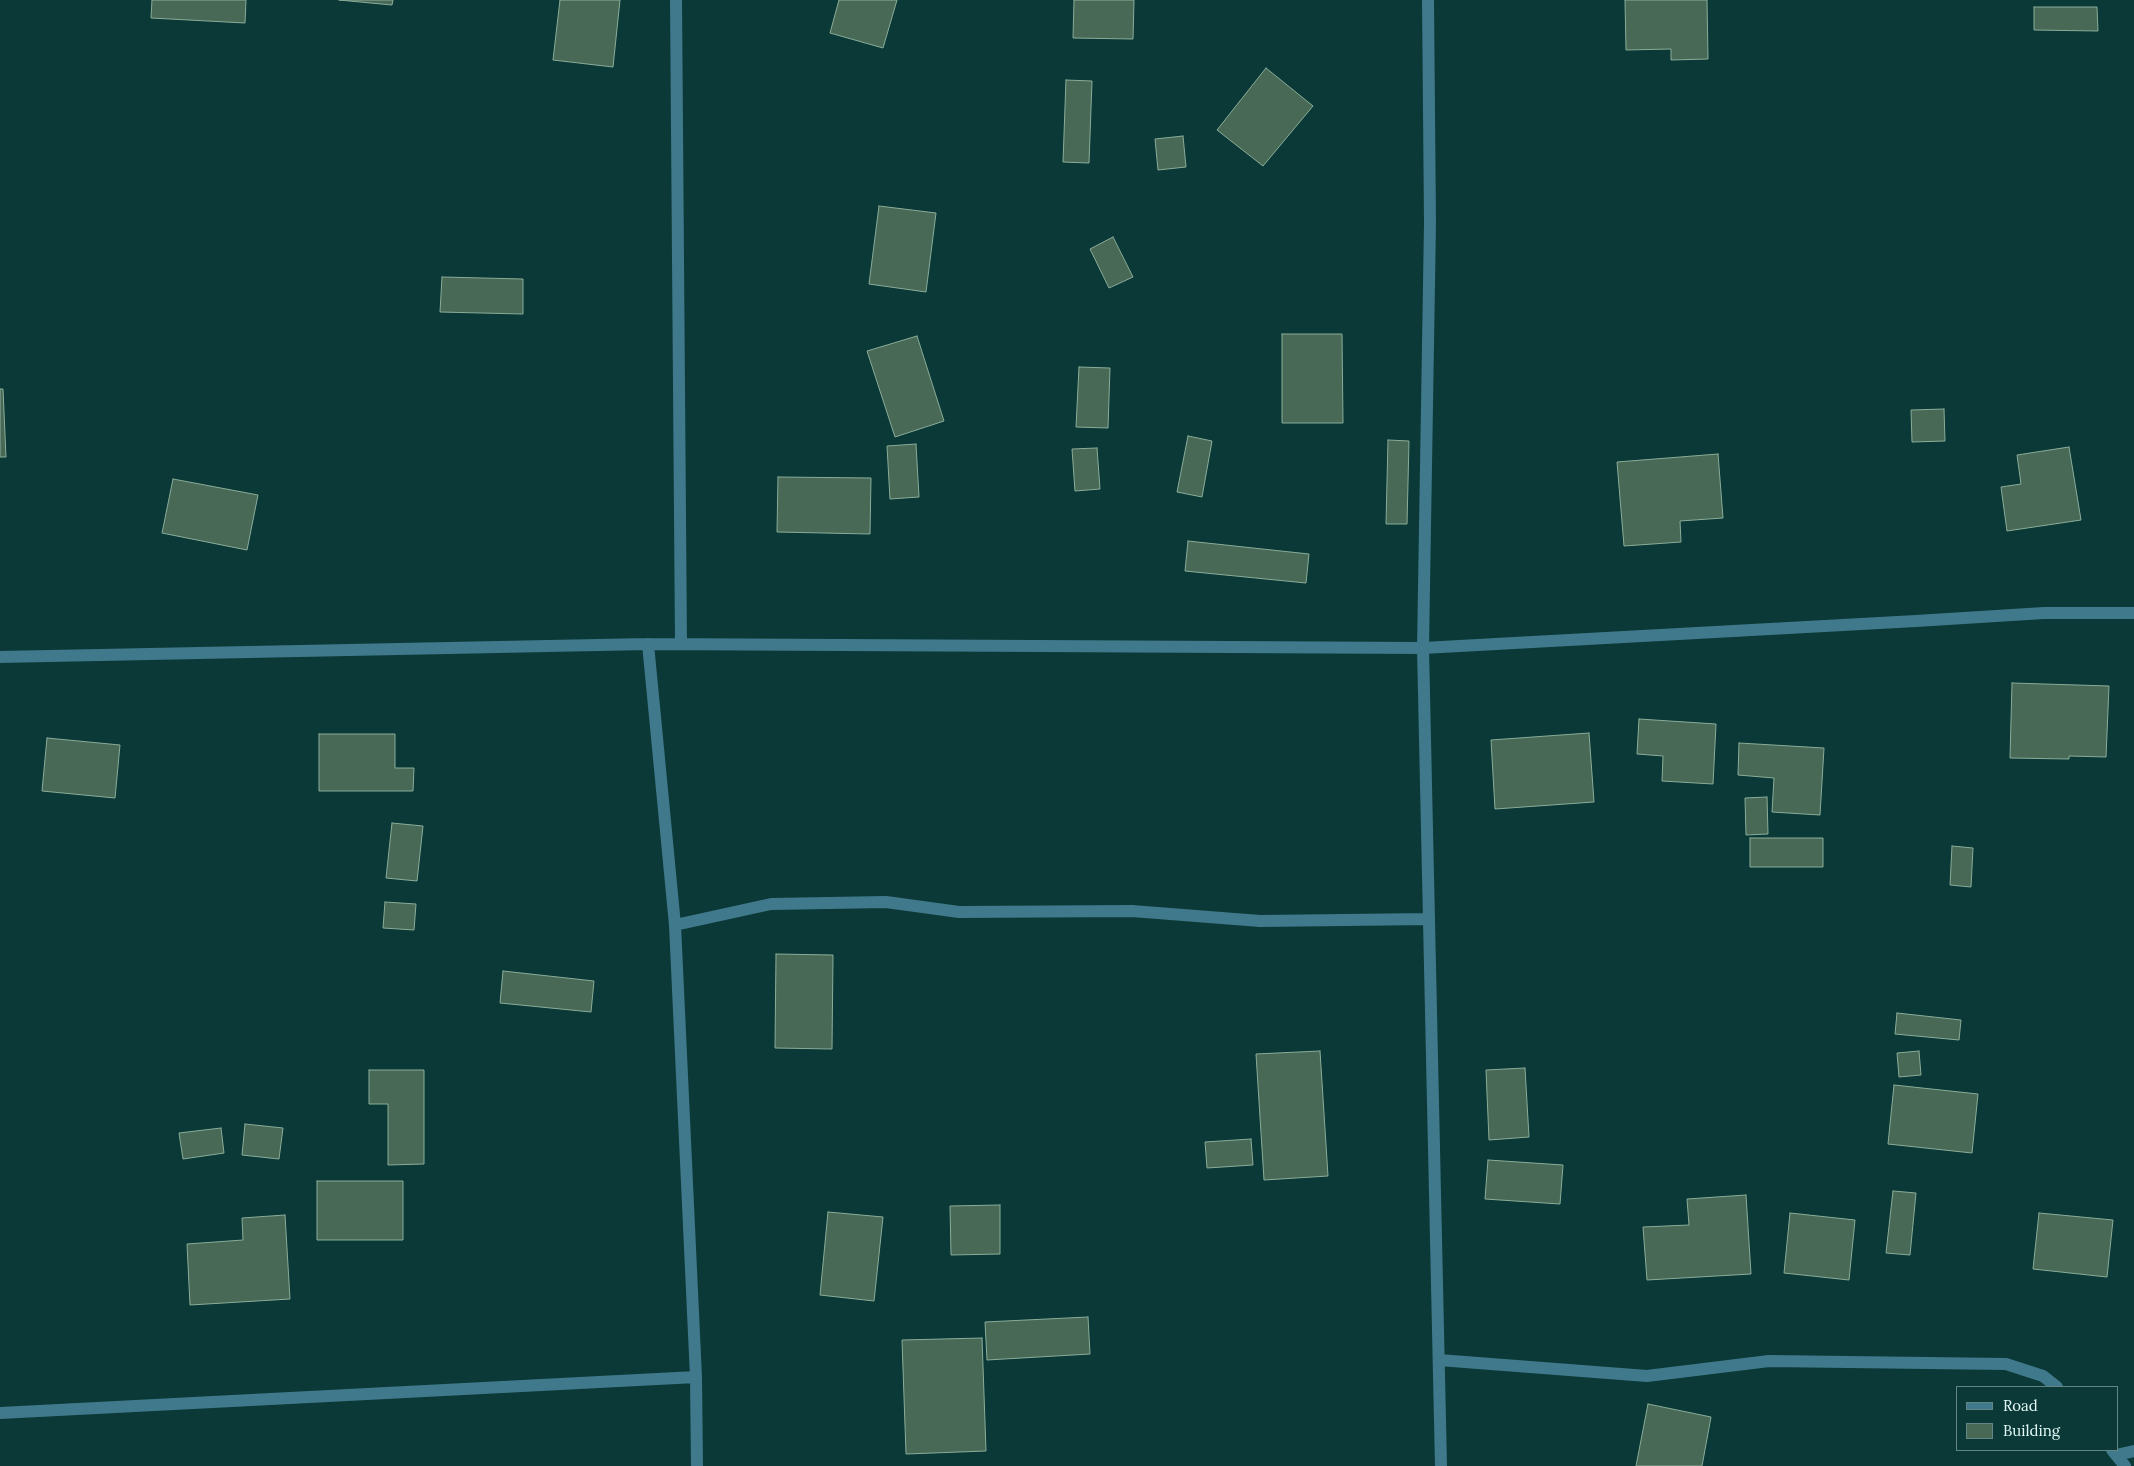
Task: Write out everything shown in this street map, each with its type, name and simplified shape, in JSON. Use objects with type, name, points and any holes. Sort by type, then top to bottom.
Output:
[{"type":"street","points":[[676,0],[681,644]]},
{"type":"street","points":[[1428,0],[1430,223],[1423,648],[1441,1466]]},
{"type":"street","points":[[0,657],[648,644],[1423,648],[2044,613],[2134,613]]},
{"type":"street","points":[[648,644],[675,925],[696,1377],[698,1466]]},
{"type":"street","points":[[675,925],[771,904],[886,902],[959,912],[1132,911],[1260,922],[1429,919]]},
{"type":"street","points":[[1438,1360],[1647,1376],[1769,1361],[2006,1364],[2042,1376],[2056,1386]]},
{"type":"street","points":[[0,1414],[696,1377]]},
{"type":"street","points":[[2114,1452],[2134,1451]]},
{"type":"street","points":[[2114,1452],[2126,1466]]},
{"type":"building","points":[[152,0],[246,0],[245,23],[151,18]]},
{"type":"building","points":[[339,0],[393,0],[392,5]]},
{"type":"building","points":[[560,0],[620,0],[613,67],[553,60]]},
{"type":"building","points":[[839,0],[897,0],[883,48],[830,33]]},
{"type":"building","points":[[1074,0],[1134,0],[1133,39],[1073,38]]},
{"type":"building","points":[[1625,0],[1707,0],[1708,59],[1671,60],[1671,49],[1626,50]]},
{"type":"building","points":[[2034,7],[2097,7],[2098,31],[2034,30]]},
{"type":"building","points":[[1266,68],[1313,106],[1263,166],[1217,130]]},
{"type":"building","points":[[1066,80],[1092,81],[1089,163],[1063,162]]},
{"type":"building","points":[[1183,136],[1186,167],[1158,170],[1155,139]]},
{"type":"building","points":[[879,206],[936,213],[926,292],[869,284]]},
{"type":"building","points":[[1113,237],[1133,277],[1109,288],[1090,249]]},
{"type":"building","points":[[442,277],[523,279],[523,314],[440,312]]},
{"type":"building","points":[[1282,334],[1342,334],[1343,423],[1282,423]]},
{"type":"building","points":[[917,336],[944,421],[895,437],[867,351]]},
{"type":"building","points":[[1079,367],[1110,368],[1108,428],[1076,427]]},
{"type":"building","points":[[0,389],[3,389],[6,457],[0,457]]},
{"type":"building","points":[[1944,409],[1945,441],[1912,442],[1911,410]]},
{"type":"building","points":[[1188,436],[1212,441],[1202,497],[1177,492]]},
{"type":"building","points":[[1388,440],[1409,441],[1407,524],[1386,524]]},
{"type":"building","points":[[916,444],[919,497],[890,499],[887,446]]},
{"type":"building","points":[[2069,447],[2081,520],[2007,531],[2001,487],[2021,484],[2017,455]]},
{"type":"building","points":[[1097,448],[1100,489],[1075,491],[1072,449]]},
{"type":"building","points":[[1718,454],[1723,518],[1680,521],[1681,542],[1624,546],[1617,462]]},
{"type":"building","points":[[778,477],[871,478],[870,534],[777,532]]},
{"type":"building","points":[[173,479],[258,495],[247,550],[162,533]]},
{"type":"building","points":[[1188,541],[1309,554],[1306,583],[1185,571]]},
{"type":"building","points":[[2012,683],[2109,686],[2106,757],[2069,756],[2069,759],[2010,758]]},
{"type":"building","points":[[1639,719],[1716,724],[1713,784],[1662,781],[1663,756],[1637,754]]},
{"type":"building","points":[[1589,733],[1594,802],[1495,809],[1491,740]]},
{"type":"building","points":[[319,734],[395,734],[395,768],[414,768],[413,791],[319,791]]},
{"type":"building","points":[[47,738],[120,745],[115,798],[42,791]]},
{"type":"building","points":[[1739,743],[1824,748],[1820,815],[1772,812],[1774,778],[1738,775]]},
{"type":"building","points":[[1767,797],[1768,834],[1746,835],[1745,798]]},
{"type":"building","points":[[392,823],[423,826],[417,881],[386,878]]},
{"type":"building","points":[[1750,838],[1823,838],[1823,867],[1750,867]]},
{"type":"building","points":[[1952,846],[1973,848],[1971,887],[1950,885]]},
{"type":"building","points":[[385,902],[416,904],[414,930],[383,928]]},
{"type":"building","points":[[776,954],[833,955],[832,1049],[775,1048]]},
{"type":"building","points":[[503,971],[594,981],[591,1012],[500,1003]]},
{"type":"building","points":[[1897,1013],[1961,1020],[1959,1040],[1895,1034]]},
{"type":"building","points":[[1320,1051],[1328,1176],[1264,1180],[1256,1054]]},
{"type":"building","points":[[1919,1051],[1921,1075],[1899,1077],[1897,1053]]},
{"type":"building","points":[[1525,1068],[1529,1137],[1489,1140],[1486,1070]]},
{"type":"building","points":[[369,1070],[424,1070],[424,1164],[388,1165],[388,1104],[369,1104]]},
{"type":"building","points":[[1894,1085],[1978,1094],[1972,1153],[1888,1144]]},
{"type":"building","points":[[245,1124],[283,1128],[279,1159],[242,1155]]},
{"type":"building","points":[[221,1128],[224,1153],[183,1159],[179,1133]]},
{"type":"building","points":[[1251,1139],[1253,1165],[1207,1168],[1205,1142]]},
{"type":"building","points":[[1488,1160],[1563,1165],[1560,1204],[1485,1199]]},
{"type":"building","points":[[317,1181],[403,1181],[403,1240],[317,1240]]},
{"type":"building","points":[[1893,1191],[1916,1193],[1910,1255],[1886,1253]]},
{"type":"building","points":[[1746,1195],[1751,1274],[1647,1280],[1643,1227],[1689,1225],[1687,1199]]},
{"type":"building","points":[[1000,1205],[1000,1254],[951,1255],[950,1206]]},
{"type":"building","points":[[828,1212],[883,1217],[874,1301],[820,1295]]},
{"type":"building","points":[[1790,1213],[1855,1220],[1849,1280],[1784,1273]]},
{"type":"building","points":[[2039,1213],[2113,1220],[2107,1277],[2033,1269]]},
{"type":"building","points":[[285,1215],[290,1299],[190,1305],[187,1244],[243,1240],[242,1218]]},
{"type":"building","points":[[1088,1317],[1090,1354],[987,1360],[985,1322]]},
{"type":"building","points":[[982,1338],[986,1451],[906,1454],[902,1340]]},
{"type":"building","points":[[1648,1404],[1711,1417],[1702,1466],[1636,1466]]}]
